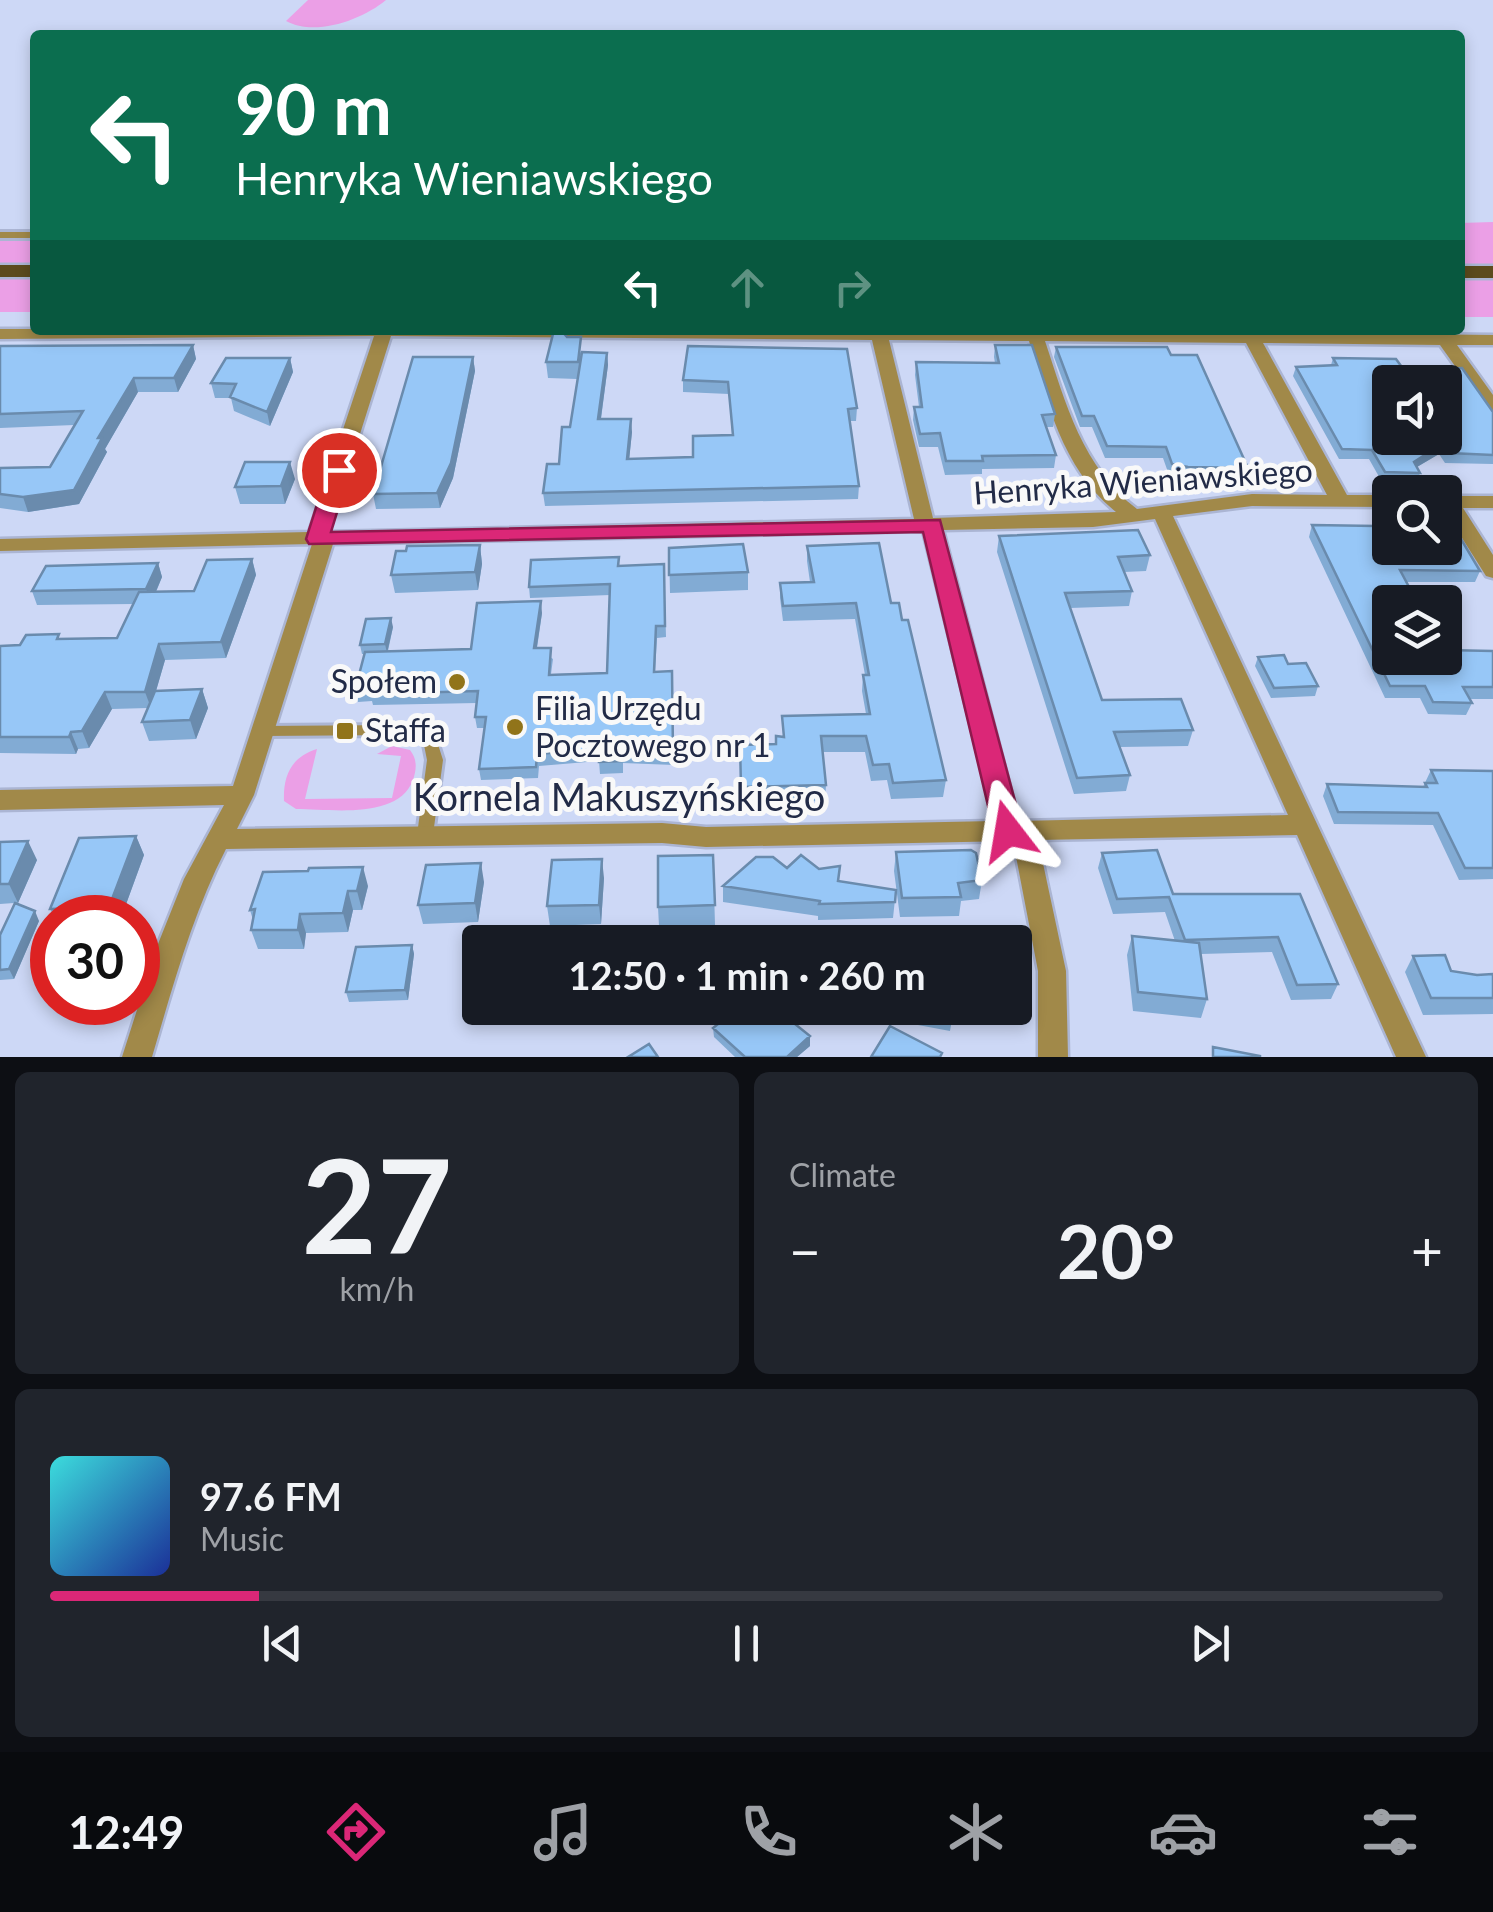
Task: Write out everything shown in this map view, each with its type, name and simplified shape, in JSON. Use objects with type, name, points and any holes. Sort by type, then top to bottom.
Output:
[{"type":"main road","points":[[0,270],[30,270]]},
{"type":"main road","points":[[1465,272],[1493,272]]},
{"type":"street","points":[[0,334],[30,334]]},
{"type":"street","points":[[137,1057],[172,944],[216,839],[242,794],[383,335]]},
{"type":"street","points":[[879,335],[928,525],[1050,948],[1058,1018],[1053,1057]]},
{"type":"street","points":[[957,335],[1493,340]]},
{"type":"street","points":[[1035,336],[1070,436],[1090,478],[1108,500],[1133,516]]},
{"type":"street","points":[[1252,338],[1340,500]]},
{"type":"street","points":[[1444,339],[1493,406]]},
{"type":"street","name":"Henryka Wieniawskiego","points":[[0,546],[1093,522],[1252,500],[1372,501]]},
{"type":"street","points":[[1462,502],[1493,502]]},
{"type":"street","points":[[1161,510],[1412,1057]]},
{"type":"street","points":[[1462,524],[1493,571]]},
{"type":"street","points":[[0,800],[242,794]]},
{"type":"street","name":"Kornela Makuszyńskiego","points":[[216,839],[662,832],[706,838],[1304,825]]},
{"type":"lane","points":[[0,235],[30,235]]},
{"type":"lane","points":[[262,731],[398,730],[429,736],[435,760],[425,836]]},
{"type":"shaded area","points":[[308,0],[386,0],[351,20],[324,27],[298,26],[286,21]]},
{"type":"shaded area","points":[[1493,222],[1493,267],[1465,267],[1465,223]]},
{"type":"shaded area","points":[[0,238],[30,238],[30,265],[0,265]]},
{"type":"shaded area","points":[[0,276],[30,276],[30,312],[0,312]]},
{"type":"shaded area","points":[[1465,278],[1493,278],[1493,317],[1465,317]]},
{"type":"shaded area","points":[[392,746],[410,750],[416,764],[405,793],[393,801],[379,807],[344,810],[296,809],[284,801],[290,769],[301,757],[317,749],[305,799],[392,798],[401,756],[377,754]]},
{"type":"building","points":[[553,335],[581,337],[578,362],[546,362]]},
{"type":"building","points":[[193,345],[174,378],[134,378],[98,438],[102,438],[74,490],[23,497],[0,494],[0,468],[50,467],[83,411],[0,414],[0,346]]},
{"type":"building","points":[[995,345],[1032,345],[1055,414],[1042,415],[1056,455],[982,456],[983,461],[946,461],[940,433],[920,434],[914,407],[922,407],[916,362],[999,363]]},
{"type":"building","points":[[688,346],[847,349],[857,408],[848,409],[859,486],[543,493],[547,464],[559,464],[562,427],[570,427],[582,352],[607,353],[598,419],[631,419],[627,459],[693,457],[693,436],[733,435],[728,382],[683,380]]},
{"type":"building","points":[[1056,347],[1167,347],[1171,355],[1197,355],[1248,468],[1188,467],[1172,464],[1166,447],[1107,446],[1094,416],[1082,416]]},
{"type":"building","points":[[413,357],[473,357],[451,463],[437,493],[373,494]]},
{"type":"building","points":[[226,358],[290,358],[267,412],[230,397],[236,384],[211,383]]},
{"type":"building","points":[[1333,358],[1396,359],[1400,365],[1372,365],[1372,450],[1342,449],[1296,367],[1337,365]]},
{"type":"building","points":[[1462,368],[1493,412],[1493,455],[1462,454]]},
{"type":"building","points":[[1375,455],[1425,455],[1414,462],[1420,473],[1385,472]]},
{"type":"building","points":[[245,462],[290,462],[281,486],[235,487]]},
{"type":"building","points":[[1312,525],[1372,526],[1372,565],[1462,565],[1462,541],[1480,571],[1400,570],[1408,585],[1372,585],[1372,649]]},
{"type":"building","points":[[1138,530],[1150,555],[1118,557],[1132,591],[1065,593],[1102,700],[1181,699],[1193,730],[1114,732],[1130,775],[1077,778],[999,536]]},
{"type":"building","points":[[879,543],[891,603],[899,603],[902,620],[908,620],[946,780],[893,783],[889,764],[873,765],[866,736],[821,736],[826,785],[741,787],[740,745],[776,744],[776,736],[784,737],[782,716],[870,714],[863,675],[869,675],[856,603],[783,606],[780,583],[814,582],[807,546]]},
{"type":"building","points":[[743,544],[748,572],[669,575],[669,548]]},
{"type":"building","points":[[480,545],[475,572],[391,575],[396,551],[406,551],[407,546]]},
{"type":"building","points":[[619,557],[618,566],[664,564],[665,626],[656,626],[654,672],[672,671],[673,753],[623,752],[622,761],[599,762],[600,749],[537,754],[536,767],[479,769],[486,717],[475,717],[478,691],[371,694],[372,690],[355,690],[365,652],[471,649],[477,603],[541,601],[534,648],[551,648],[549,675],[607,673],[610,584],[529,587],[531,560]]},
{"type":"building","points":[[252,559],[221,642],[159,644],[145,692],[105,692],[82,731],[71,732],[69,737],[0,737],[0,646],[20,645],[26,635],[117,638],[139,592],[194,591],[207,560]]},
{"type":"building","points":[[158,563],[146,589],[32,591],[46,566]]},
{"type":"building","points":[[391,618],[385,644],[360,645],[366,619]]},
{"type":"building","points":[[1462,650],[1493,651],[1493,687],[1463,687],[1472,703],[1433,702],[1425,686],[1390,686],[1385,675],[1462,675]]},
{"type":"building","points":[[1284,655],[1288,664],[1306,663],[1318,686],[1274,688],[1258,657]]},
{"type":"building","points":[[202,689],[190,720],[142,722],[155,691]]},
{"type":"building","points":[[1431,770],[1493,771],[1493,868],[1465,868],[1438,813],[1338,812],[1327,784],[1427,787],[1425,783],[1437,783]]},
{"type":"building","points":[[136,836],[114,895],[56,895],[79,838]]},
{"type":"building","points":[[28,841],[9,884],[0,884],[0,842]]},
{"type":"building","points":[[1157,850],[1173,894],[1300,894],[1338,984],[1297,985],[1278,937],[1185,940],[1169,897],[1117,899],[1102,853]]},
{"type":"building","points":[[896,852],[976,853],[982,880],[958,883],[961,897],[902,898]]},
{"type":"building","points":[[713,855],[715,905],[658,907],[658,856]]},
{"type":"building","points":[[801,855],[819,869],[840,866],[838,881],[896,890],[895,902],[819,904],[820,901],[723,886],[756,857],[773,857],[787,868]]},
{"type":"building","points":[[602,859],[599,905],[547,906],[552,860]]},
{"type":"building","points":[[481,863],[475,903],[418,905],[426,865]]},
{"type":"building","points":[[363,867],[357,891],[348,891],[343,913],[300,914],[298,930],[251,930],[255,909],[250,910],[263,872]]},
{"type":"building","points":[[15,903],[30,909],[30,922],[9,969],[0,970],[0,935]]},
{"type":"building","points":[[1132,936],[1199,943],[1207,999],[1138,992]]},
{"type":"building","points":[[412,945],[405,990],[346,992],[356,947]]},
{"type":"building","points":[[1445,955],[1451,971],[1493,974],[1493,998],[1431,998],[1413,956]]},
{"type":"building","points":[[796,1025],[810,1036],[787,1057],[745,1057],[713,1028]]},
{"type":"building","points":[[890,1026],[942,1053],[940,1057],[871,1057]]},
{"type":"building","points":[[649,1044],[658,1057],[628,1057]]},
{"type":"building","points":[[1213,1047],[1260,1056],[1260,1057],[1213,1057]]},
{"type":"place","name":"Społem","points":[[457,682]]},
{"type":"place","name":"Filia Urzędu Pocztowego nr 1","points":[[515,727]]},
{"type":"place","name":"Staffa","points":[[345,731]]},
{"type":"route","points":[[339,470],[317,539],[932,525],[1008,831]]}]
